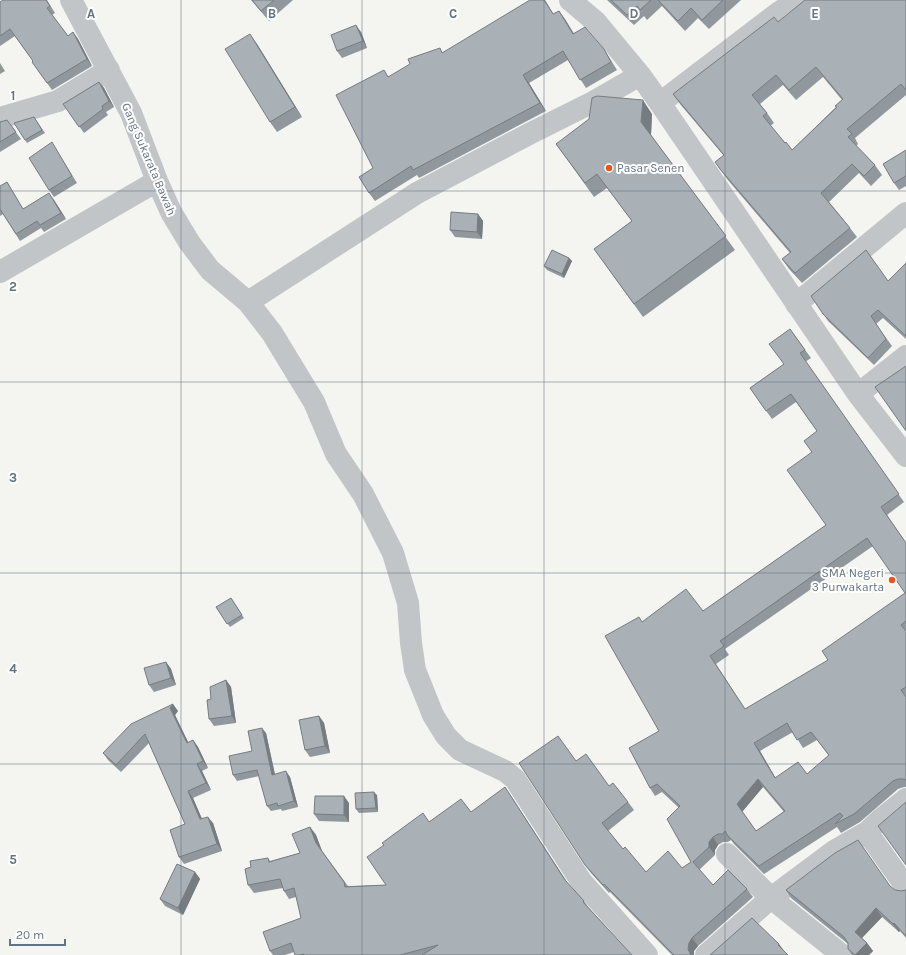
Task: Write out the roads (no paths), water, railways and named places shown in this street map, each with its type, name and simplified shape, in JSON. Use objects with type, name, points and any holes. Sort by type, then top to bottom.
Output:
[{"type":"street","name":"Gang Sukarata Bawah","points":[[72,0],[131,114],[157,181],[189,242],[210,270],[248,302],[272,333],[314,402],[336,454],[363,494],[393,553],[408,603],[415,670],[433,715],[446,736],[460,750],[506,771],[515,779],[581,881],[647,955]]},
{"type":"street","points":[[570,0],[596,22],[640,75],[858,394],[906,456]]},
{"type":"street","points":[[660,103],[778,13],[798,0]]},
{"type":"street","points":[[0,118],[58,101],[109,70]]},
{"type":"street","points":[[248,302],[417,193],[593,102],[640,75]]},
{"type":"street","points":[[0,272],[157,181]]},
{"type":"street","points":[[796,304],[906,213]]},
{"type":"street","points":[[858,394],[906,356]]},
{"type":"street","points":[[706,955],[771,898],[834,851],[867,832],[906,799]]},
{"type":"street","points":[[867,832],[906,887]]},
{"type":"street","points":[[727,854],[771,898],[842,955]]},
{"type":"place","name":"Pasar Senen","points":[[609,168]]},
{"type":"place","name":"SMA Negeri 3 Purwakarta","points":[[892,580]]}]
